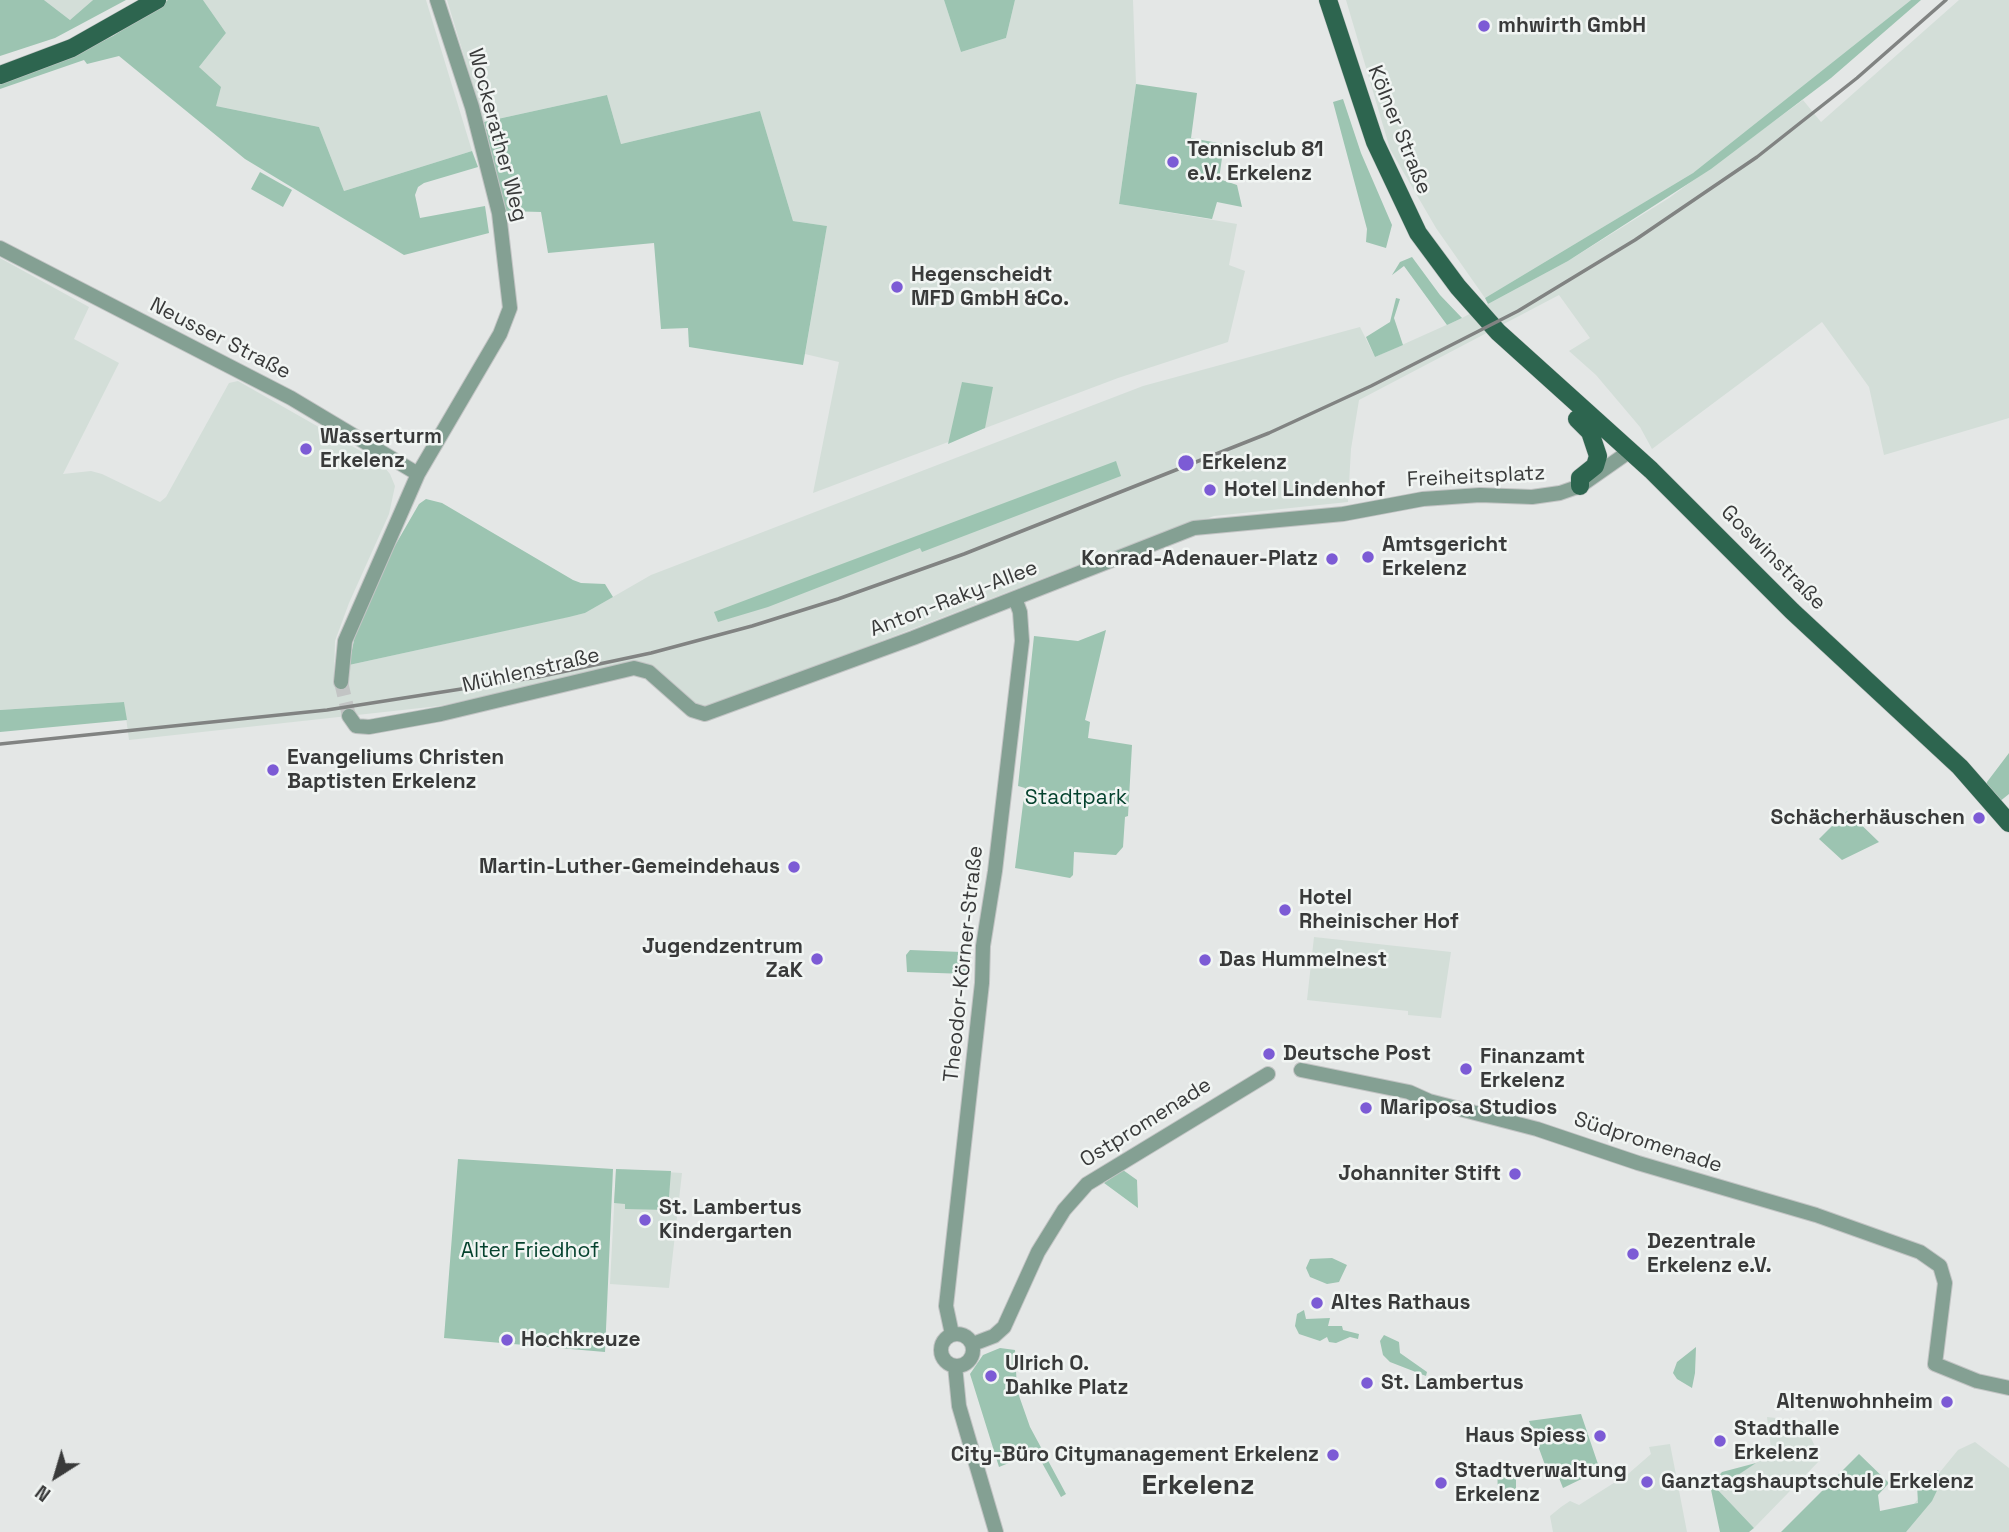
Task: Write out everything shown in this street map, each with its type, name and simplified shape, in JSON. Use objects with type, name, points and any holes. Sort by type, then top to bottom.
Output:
[{"type":"main road","points":[[0,75],[72,48],[157,0]]},
{"type":"main road","name":"Kölner Straße","points":[[1328,0],[1375,142],[1401,199],[1434,256],[1498,332]]},
{"type":"main road","name":"Goswinstraße","points":[[1498,332],[1630,452],[1792,611],[1960,767],[2009,823]]},
{"type":"main road","points":[[1537,369],[1538,379],[1590,432],[1598,447],[1595,466],[1580,478],[1580,486]]},
{"type":"street","name":"Wockerather Weg","points":[[418,474],[505,324],[510,308],[499,213],[474,116],[437,0]]},
{"type":"street","name":"Neusser Straße","points":[[0,248],[291,398],[418,474]]},
{"type":"street","name":"Freiheitsplatz","points":[[1210,526],[1343,514],[1395,503],[1480,495],[1532,497],[1580,486],[1630,452]]},
{"type":"street","points":[[341,682],[345,641],[418,474]]},
{"type":"street","name":"Anton-Raky-Allee","points":[[713,712],[1194,528],[1210,526]]},
{"type":"street","name":"Theodor-Körner-Straße","points":[[952,1334],[946,1306],[981,997],[983,946],[995,871],[1022,640],[1020,612],[1015,598]]},
{"type":"street","name":"Mühlenstraße","points":[[349,716],[356,726],[369,727],[441,714],[634,668],[649,672],[698,713],[713,712]]},
{"type":"street","name":"Südpromenade","points":[[1301,1070],[1409,1092],[1537,1129],[1638,1163],[1816,1215],[1920,1252],[1936,1261],[1943,1272],[1945,1294],[1934,1360],[1938,1367],[2009,1388]]},
{"type":"street","name":"Ostpromenade","points":[[973,1344],[1000,1332],[1038,1252],[1064,1210],[1087,1184],[1268,1074]]},
{"type":"street","points":[[952,1334],[963,1334],[973,1344],[970,1361],[955,1366],[946,1361],[941,1352],[944,1341],[952,1334]]},
{"type":"street","points":[[955,1366],[957,1398],[996,1532]]},
{"type":"shaded area","points":[[44,0],[93,0],[70,20]]},
{"type":"shaded area","points":[[203,0],[426,0],[472,151],[344,191],[319,127],[216,106],[199,67],[226,33]]},
{"type":"shaded area","points":[[447,0],[944,0],[961,52],[1006,38],[1015,0],[1133,0],[1136,84],[1119,204],[1237,224],[1229,265],[1245,271],[1228,342],[1118,378],[813,493],[839,362],[805,354],[827,226],[793,221],[760,111],[621,144],[607,95],[484,122]]},
{"type":"shaded area","points":[[1346,0],[1911,0],[1693,173],[1485,298],[1436,228],[1390,149]]},
{"type":"shaded area","points":[[1959,0],[2009,0],[2009,418],[1884,455],[1869,387],[1822,322],[1652,449],[1640,427],[1596,375],[1569,351],[1590,338],[1559,295],[1359,400],[1351,449],[1348,502],[1214,516],[1054,574],[703,710],[697,709],[651,665],[640,662],[439,706],[129,740],[124,702],[0,710],[0,258],[89,307],[74,339],[119,363],[63,474],[91,471],[102,474],[160,502],[166,497],[229,383],[238,381],[380,462],[390,474],[395,486],[389,514],[335,641],[334,679],[349,665],[585,613],[651,575],[1143,386],[1360,327],[1375,357],[1462,318],[1568,261],[1669,198],[1803,100],[1821,122]]},
{"type":"shaded area","points":[[1314,937],[1451,952],[1441,1018],[1408,1015],[1408,1011],[1307,1000]]},
{"type":"shaded area","name":"St. Lambertus Kindergarten","points":[[616,1169],[682,1173],[669,1288],[610,1284]]},
{"type":"shaded area","points":[[1767,1417],[1803,1421],[1821,1459],[1754,1528],[1717,1489],[1769,1454],[1771,1448]]},
{"type":"shaded area","points":[[1975,1442],[2009,1468],[2009,1532],[1891,1532],[1958,1450]]},
{"type":"shaded area","name":"Ganztagshauptschule Erkelenz","points":[[1670,1444],[1687,1532],[1553,1532],[1550,1516],[1561,1507],[1570,1501],[1579,1505],[1628,1474],[1651,1454],[1649,1447]]},
{"type":"green space","points":[[0,0],[44,0],[70,20],[93,0],[126,0],[55,38],[0,56]]},
{"type":"green space","points":[[168,0],[203,0],[226,33],[199,67],[221,87],[216,106],[319,127],[344,191],[472,151],[478,167],[424,183],[418,187],[415,195],[420,218],[485,206],[489,233],[404,255],[245,159],[119,56],[87,64],[84,60],[0,89],[0,80],[79,52],[113,36]]},
{"type":"green space","points":[[944,0],[1015,0],[1006,38],[961,52]]},
{"type":"green space","points":[[1911,0],[1921,0],[1831,78],[1711,169],[1568,261],[1488,304],[1485,298],[1693,173]]},
{"type":"green space","name":"Tennisclub 81 e.V. Erkelenz","points":[[1136,84],[1197,93],[1191,138],[1224,144],[1219,179],[1237,185],[1242,207],[1217,202],[1212,219],[1119,204]]},
{"type":"green space","points":[[607,95],[621,144],[760,111],[793,221],[827,226],[803,365],[689,347],[688,328],[661,329],[654,243],[548,253],[541,212],[505,211],[484,122]]},
{"type":"green space","points":[[1343,99],[1361,153],[1392,225],[1386,248],[1366,242],[1367,229],[1333,102]]},
{"type":"green space","points":[[260,172],[292,190],[283,207],[251,189]]},
{"type":"green space","points":[[1412,257],[1440,295],[1462,318],[1447,325],[1404,266],[1392,275],[1400,262]]},
{"type":"green space","points":[[1396,298],[1400,299],[1394,318],[1403,345],[1375,357],[1366,337],[1390,322]]},
{"type":"green space","points":[[962,382],[993,387],[985,428],[948,444]]},
{"type":"green space","points":[[1116,461],[1121,476],[922,552],[920,548],[768,607],[718,622],[714,612]]},
{"type":"green space","points":[[426,499],[442,503],[573,580],[605,584],[613,597],[585,613],[349,665],[355,635],[393,549],[419,504]]},
{"type":"green space","name":"Stadtpark","points":[[1106,630],[1085,720],[1090,722],[1088,738],[1132,745],[1128,816],[1125,817],[1123,847],[1116,855],[1074,852],[1073,875],[1070,878],[1015,868],[1025,788],[1018,786],[1034,636],[1078,641]]},
{"type":"green space","points":[[124,702],[127,720],[0,732],[0,710]]},
{"type":"green space","points":[[2009,753],[2009,794],[1999,802],[1987,787],[1987,782]]},
{"type":"green space","points":[[1847,811],[1879,842],[1842,860],[1819,839]]},
{"type":"green space","points":[[910,950],[962,952],[970,969],[967,974],[907,972],[906,955]]},
{"type":"green space","name":"Alter Friedhof","points":[[458,1159],[613,1169],[605,1352],[444,1338]]},
{"type":"green space","points":[[616,1169],[671,1171],[668,1210],[625,1209],[625,1204],[614,1203]]},
{"type":"green space","points":[[1123,1170],[1137,1180],[1138,1208],[1104,1183]]},
{"type":"green space","points":[[1332,1258],[1347,1265],[1339,1282],[1327,1284],[1310,1277],[1306,1268],[1310,1259]]},
{"type":"green space","points":[[1304,1310],[1306,1319],[1330,1318],[1328,1326],[1342,1326],[1343,1330],[1359,1334],[1358,1339],[1350,1337],[1336,1343],[1329,1342],[1327,1337],[1320,1341],[1299,1334],[1295,1326],[1297,1314]]},
{"type":"green space","points":[[1384,1335],[1399,1342],[1400,1353],[1427,1372],[1426,1376],[1390,1362],[1383,1355],[1380,1341]]},
{"type":"green space","points":[[1696,1347],[1692,1388],[1677,1379],[1673,1373],[1677,1362]]},
{"type":"green space","points":[[1000,1348],[1015,1350],[1017,1390],[1030,1427],[1066,1494],[1061,1497],[1036,1452],[999,1467],[970,1374],[983,1355]]},
{"type":"green space","points":[[1581,1414],[1600,1470],[1563,1488],[1557,1473],[1549,1476],[1529,1421]]},
{"type":"green space","points":[[1859,1454],[1889,1483],[1878,1495],[1880,1511],[1918,1503],[1917,1485],[1938,1470],[1942,1480],[1932,1501],[1906,1532],[1781,1532]]},
{"type":"green space","points":[[1756,1463],[1717,1489],[1754,1528],[1749,1532],[1720,1532],[1710,1485],[1722,1472]]},
{"type":"green space","points":[[1497,1464],[1509,1464],[1516,1470],[1516,1496],[1498,1496]]},
{"type":"tunnel","points":[[341,682],[349,716]]},
{"type":"railway","points":[[0,744],[327,710],[538,677],[651,653],[752,626],[964,554],[1269,433],[1371,386],[1518,311],[1635,240],[1757,157],[1857,78],[1946,0]]},
{"type":"place","name":"mhwirth GmbH","points":[[1484,26]]},
{"type":"place","name":"Tennisclub 81 e.V. Erkelenz","points":[[1173,162]]},
{"type":"place","name":"Hegenscheidt MFD GmbH &Co.","points":[[897,287]]},
{"type":"place","name":"Wasserturm Erkelenz","points":[[306,449]]},
{"type":"place","name":"Erkelenz","points":[[1186,463]]},
{"type":"place","name":"Hotel Lindenhof","points":[[1210,490]]},
{"type":"place","name":"Amtsgericht Erkelenz","points":[[1368,557]]},
{"type":"place","name":"Konrad-Adenauer-Platz","points":[[1332,559]]},
{"type":"place","name":"Evangeliums Christen Baptisten Erkelenz","points":[[273,770]]},
{"type":"place","name":"Schächerhäuschen","points":[[1979,818]]},
{"type":"place","name":"Martin-Luther-Gemeindehaus","points":[[794,867]]},
{"type":"place","name":"Hotel Rheinischer Hof","points":[[1285,910]]},
{"type":"place","name":"Jugendzentrum ZaK","points":[[817,959]]},
{"type":"place","name":"Das Hummelnest","points":[[1205,960]]},
{"type":"place","name":"Deutsche Post","points":[[1269,1054]]},
{"type":"place","name":"Finanzamt Erkelenz","points":[[1466,1069]]},
{"type":"place","name":"Mariposa Studios","points":[[1366,1108]]},
{"type":"place","name":"Johanniter Stift","points":[[1515,1174]]},
{"type":"place","name":"St. Lambertus Kindergarten","points":[[645,1220]]},
{"type":"place","name":"Dezentrale Erkelenz e.V.","points":[[1633,1254]]},
{"type":"place","name":"Altes Rathaus","points":[[1317,1303]]},
{"type":"place","name":"Hochkreuze","points":[[507,1340]]},
{"type":"place","name":"Ulrich O. Dahlke Platz","points":[[991,1376]]},
{"type":"place","name":"St. Lambertus","points":[[1367,1383]]},
{"type":"place","name":"Altenwohnheim","points":[[1947,1402]]},
{"type":"place","name":"Haus Spiess","points":[[1600,1436]]},
{"type":"place","name":"Stadthalle Erkelenz","points":[[1720,1441]]},
{"type":"place","name":"City-Büro Citymanagement Erkelenz","points":[[1333,1455]]},
{"type":"place","name":"Ganztagshauptschule Erkelenz","points":[[1647,1482]]},
{"type":"place","name":"Stadtverwaltung Erkelenz","points":[[1441,1483]]},
{"type":"district","name":"Erkelenz","points":[[1198,1486]]}]
